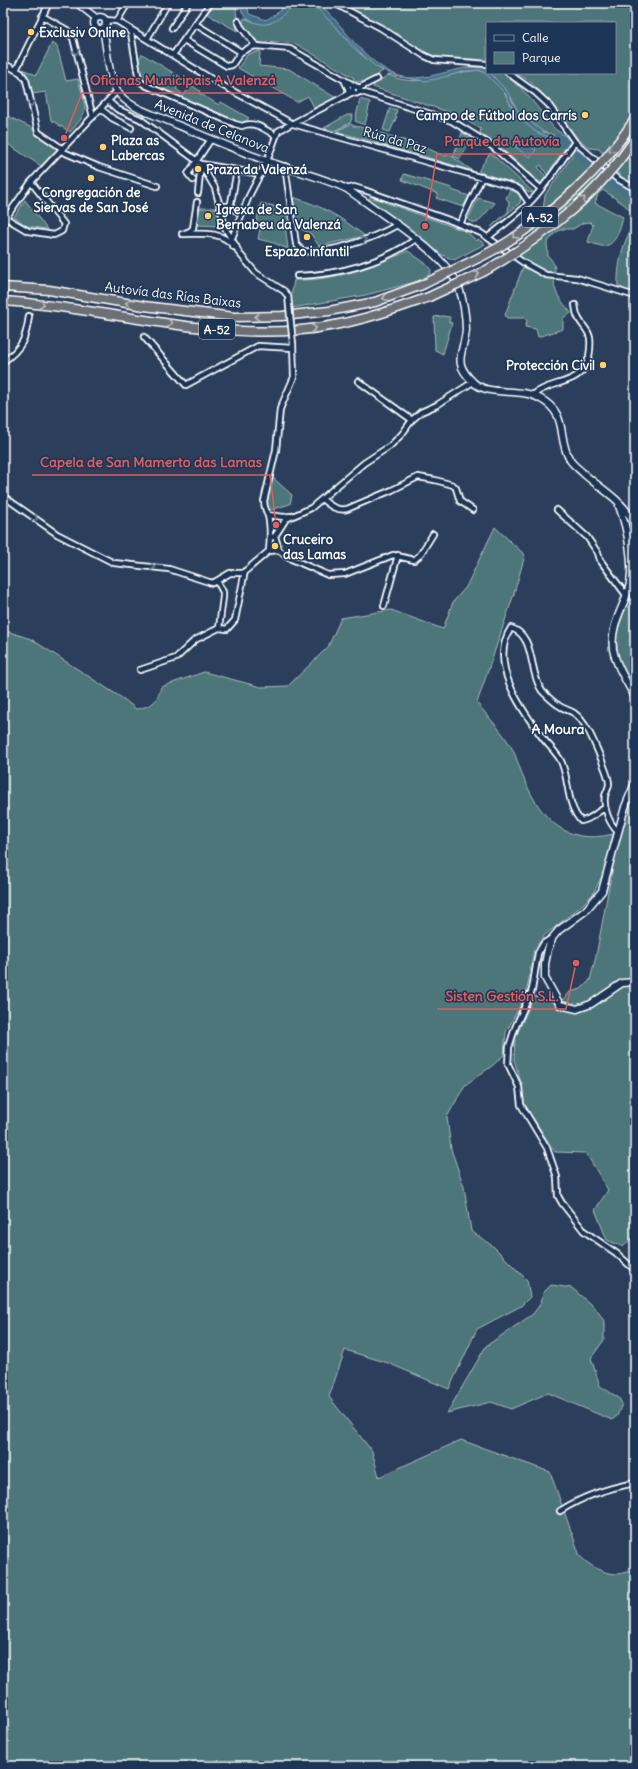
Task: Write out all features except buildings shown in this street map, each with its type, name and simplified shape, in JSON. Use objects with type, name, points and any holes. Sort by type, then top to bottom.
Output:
[{"type":"highway","name":"Autovía das Rías Baixas","points":[[3,287],[49,290],[144,306],[234,317],[282,316],[329,312],[375,302],[422,285],[501,246],[554,207],[587,178],[635,119]]},
{"type":"highway","name":"Autovía das Rías Baixas","points":[[3,301],[82,309],[189,326],[256,332],[301,330],[344,323],[388,312],[429,297],[489,268],[527,244],[561,218],[594,189],[613,169],[635,139]]},
{"type":"street","points":[[16,70],[49,3]]},
{"type":"street","points":[[77,3],[84,6],[96,18]]},
{"type":"street","points":[[96,18],[102,17],[106,20],[117,21],[128,3]]},
{"type":"street","points":[[147,39],[168,3]]},
{"type":"street","points":[[172,28],[188,3]]},
{"type":"street","points":[[173,55],[210,3]]},
{"type":"street","points":[[334,3],[381,28],[428,58],[445,61],[486,64]]},
{"type":"street","points":[[42,16],[67,30],[73,38],[93,117]]},
{"type":"street","points":[[96,18],[94,21],[94,26],[99,30],[103,29]]},
{"type":"street","points":[[3,222],[32,182],[117,91],[113,82],[103,29],[106,26],[106,20]]},
{"type":"street","name":"Rúa da Paz","points":[[117,21],[218,83],[293,124],[515,187],[520,190],[529,203]]},
{"type":"street","points":[[238,21],[256,46]]},
{"type":"street","points":[[194,24],[241,52]]},
{"type":"street","points":[[128,28],[131,33],[139,81],[144,85],[235,124],[242,126],[246,124],[255,124],[276,136]]},
{"type":"street","points":[[184,40],[227,66],[232,64],[241,52],[251,47],[256,46],[290,49],[358,88],[452,121],[492,146],[541,189]]},
{"type":"street","points":[[3,63],[21,73],[26,80],[36,129],[62,150],[99,167],[157,186]]},
{"type":"street","points":[[509,74],[540,96],[576,142],[616,178],[634,188]]},
{"type":"street","points":[[341,78],[349,87],[348,93],[345,97]]},
{"type":"street","points":[[232,238],[268,161],[278,131],[345,97],[353,92],[353,89],[377,79]]},
{"type":"street","name":"Avenida de Celanova","points":[[117,91],[124,99],[140,108],[211,139],[268,161],[335,183],[347,189],[416,239],[450,270],[458,286],[465,316],[466,331],[459,358],[464,372],[473,382]]},
{"type":"street","points":[[108,101],[117,109],[140,119],[199,163],[215,188],[226,230],[232,238],[239,253]]},
{"type":"street","points":[[101,109],[112,118],[131,128]]},
{"type":"street","points":[[311,115],[307,118],[306,122],[313,129]]},
{"type":"street","points":[[193,180],[188,174],[199,163],[211,139]]},
{"type":"street","points":[[488,237],[511,220],[529,203],[576,142]]},
{"type":"street","points":[[199,163],[261,174]]},
{"type":"street","points":[[198,193],[199,163]]},
{"type":"street","points":[[284,166],[296,244],[302,251],[328,249],[366,240],[397,225]]},
{"type":"street","points":[[229,206],[237,170]]},
{"type":"street","points":[[460,224],[482,177]]},
{"type":"street","points":[[6,218],[28,231],[54,235],[62,231],[64,224],[32,182]]},
{"type":"street","points":[[347,189],[354,187],[364,190],[460,224],[488,237],[524,263],[546,275],[578,278],[635,296]]},
{"type":"street","points":[[197,202],[193,228],[182,234],[217,235],[232,244],[256,273],[284,290],[288,296],[293,346],[294,377],[280,409],[276,450],[264,501],[264,508],[268,514],[273,537],[279,550],[293,560],[322,574],[345,574],[388,556],[398,555],[410,560],[417,558],[433,534]]},
{"type":"street","points":[[220,206],[229,206],[242,214]]},
{"type":"street","points":[[297,276],[312,276],[355,268],[379,259],[416,239]]},
{"type":"street","points":[[533,395],[547,388],[564,383],[584,370],[588,361],[591,347],[590,337],[577,315],[575,305]]},
{"type":"street","points":[[3,362],[14,354],[23,344],[27,332],[29,316]]},
{"type":"street","points":[[144,337],[186,385],[258,346],[293,346]]},
{"type":"street","points":[[358,381],[412,420]]},
{"type":"street","points":[[268,514],[284,517],[311,508],[364,463],[390,446],[420,412],[437,405],[473,382],[478,386],[493,390],[523,392],[533,395],[550,405],[558,415],[561,422],[565,449],[570,461],[630,516],[635,530]]},
{"type":"street","points":[[541,399],[547,388]]},
{"type":"street","points":[[322,499],[330,506],[340,510],[347,509],[418,477],[453,485],[456,488],[460,501],[473,510]]},
{"type":"street","points":[[3,496],[58,534],[114,563],[169,569],[209,582],[217,581],[227,574],[240,574],[269,551],[279,550]]},
{"type":"street","points":[[617,503],[623,519],[630,558],[631,578],[628,592],[614,624],[613,649],[635,697]]},
{"type":"street","points":[[557,510],[587,537],[598,552],[600,560],[626,595]]},
{"type":"street","points":[[269,551],[273,537],[282,524],[293,515]]},
{"type":"street","points":[[384,606],[398,555]]},
{"type":"street","points":[[140,670],[176,658],[195,640],[218,628],[227,629],[235,620],[245,571]]},
{"type":"street","points":[[217,581],[224,597],[218,628]]},
{"type":"street","points":[[605,808],[596,812],[588,820],[581,821],[574,814],[561,761],[522,710],[509,685],[503,656],[505,636],[511,628],[516,629],[524,635],[530,650],[534,674],[542,691],[558,705],[575,714],[590,732],[609,783],[605,797],[605,808],[612,826],[618,832]]},
{"type":"street","points":[[635,783],[618,832],[602,891],[585,911],[570,921],[553,937],[544,943],[538,953],[532,990],[515,1028],[509,1047],[508,1064],[519,1087],[521,1105],[547,1148],[557,1177],[558,1196],[562,1203],[584,1231],[616,1253],[635,1270]]},
{"type":"street","points":[[553,937],[548,949],[545,964],[545,978],[560,1005],[577,1009],[591,1004],[622,983],[635,982]]},
{"type":"street","points":[[560,1511],[586,1496],[611,1488],[635,1484]]},
{"type":"green space","points":[[215,3],[236,4],[237,31],[207,14]]},
{"type":"green space","points":[[300,3],[316,7],[323,12],[351,45],[383,71],[366,81],[355,82],[353,80],[354,78],[296,44],[267,41],[266,45],[262,44],[252,37],[242,25],[244,18],[254,22],[271,23],[288,8]]},
{"type":"green space","points":[[340,3],[635,3],[635,182],[632,183],[623,179],[599,149],[590,148],[578,139],[549,100],[529,81],[518,74],[616,74],[616,22],[486,22],[486,61],[443,58],[423,53],[384,27]]},
{"type":"green space","points":[[52,43],[57,46],[66,81],[78,79],[84,102],[85,107],[82,118],[70,132],[51,120],[46,92],[32,94],[28,78],[23,69],[36,75]]},
{"type":"green space","points":[[260,51],[259,66],[289,69],[336,98],[315,109],[308,96],[297,102],[238,68],[248,54]]},
{"type":"green space","points":[[142,54],[182,78],[176,89],[184,95],[191,85],[200,91],[199,93],[219,105],[221,102],[249,118],[242,125],[235,124],[139,81],[136,64]]},
{"type":"green space","points":[[479,70],[487,74],[503,90],[516,115],[536,132],[567,145],[547,175],[541,165],[538,167],[546,177],[542,182],[539,182],[499,146],[480,133],[481,129],[454,114],[373,87],[374,84],[389,75],[398,79],[417,81]]},
{"type":"green space","points":[[491,74],[506,74],[513,80],[554,128],[569,140],[568,143],[560,137],[543,132],[518,112],[511,97]]},
{"type":"green space","points":[[360,99],[370,102],[365,125],[355,121]]},
{"type":"green space","points":[[390,108],[397,110],[395,116],[397,116],[390,132],[383,130]]},
{"type":"green space","points":[[3,114],[30,127],[58,150],[41,166],[3,141]]},
{"type":"green space","points":[[347,115],[353,115],[350,123],[334,131],[324,128]]},
{"type":"green space","points":[[351,124],[417,144],[418,155],[336,131]]},
{"type":"green space","points":[[462,133],[472,140],[460,159],[453,156]]},
{"type":"green space","points":[[418,144],[444,156],[450,155],[473,171],[419,155]]},
{"type":"green space","points":[[577,149],[591,158],[613,179],[628,187],[634,193],[635,217],[625,205],[603,190],[598,194],[595,203],[623,217],[619,232],[614,241],[606,246],[588,242],[593,225],[590,222],[583,223],[573,229],[562,229],[555,233],[547,243],[548,256],[552,260],[555,268],[554,283],[556,291],[571,313],[563,318],[563,329],[538,337],[536,329],[525,327],[527,321],[525,318],[507,318],[505,315],[523,267],[518,255],[534,232],[543,210],[545,195]]},
{"type":"green space","points":[[490,153],[533,192],[529,193],[519,185],[479,172]]},
{"type":"green space","points":[[404,174],[452,188],[452,190],[469,196],[463,207],[436,198],[438,194],[402,180]]},
{"type":"green space","points":[[510,190],[518,194],[520,203],[491,227],[508,212],[509,202],[506,198]]},
{"type":"green space","points":[[373,196],[375,197],[373,198],[467,232],[477,241],[478,239],[485,244],[454,260],[438,253],[369,202],[369,198]]},
{"type":"green space","points":[[293,197],[314,204],[331,213],[365,236],[319,246],[311,234],[297,227]]},
{"type":"green space","points":[[478,198],[495,203],[477,223],[469,221],[468,219]]},
{"type":"green space","points":[[25,200],[47,229],[27,226],[14,217]]},
{"type":"green space","points":[[261,203],[287,209],[289,225],[285,225],[288,249],[274,243],[258,239],[261,224],[256,223]]},
{"type":"green space","points":[[197,208],[219,208],[222,224],[218,224],[217,226],[197,225]]},
{"type":"green space","points":[[635,223],[635,294],[618,286],[618,278],[624,245]]},
{"type":"green space","points":[[408,251],[425,263],[431,270],[430,274],[419,281],[366,295],[292,308],[291,298],[294,280],[324,278],[352,272]]},
{"type":"green space","points":[[434,317],[450,317],[449,322],[452,323],[443,354],[435,350]]},
{"type":"green space","points":[[272,477],[292,495],[290,504],[267,511],[266,498]]},
{"type":"green space","points":[[495,527],[525,555],[513,597],[477,703],[501,732],[513,750],[531,793],[538,806],[547,817],[557,826],[582,836],[596,837],[613,834],[605,870],[593,894],[580,907],[545,935],[534,949],[526,995],[506,1032],[504,1055],[492,1066],[465,1085],[447,1117],[451,1149],[464,1187],[471,1231],[494,1247],[527,1280],[530,1297],[521,1306],[477,1329],[449,1389],[388,1363],[345,1350],[329,1397],[372,1451],[379,1477],[461,1440],[550,1472],[580,1556],[587,1563],[612,1574],[619,1574],[633,1570],[635,1565],[635,1766],[3,1766],[3,630],[31,639],[125,700],[136,709],[146,707],[153,703],[158,697],[161,687],[204,672],[261,687],[288,686],[328,647],[341,618],[391,610],[443,629],[453,602],[466,587]]},
{"type":"green space","points":[[635,575],[635,692],[618,657],[616,636]]},
{"type":"green space","points":[[635,788],[635,1235],[623,1247],[607,1240],[595,1210],[608,1190],[586,1153],[555,1152],[524,1104],[521,1082],[514,1060],[515,1039],[534,996],[553,1002],[564,999],[570,992],[581,989],[590,980],[596,956],[620,828]]},
{"type":"green space","points":[[551,1285],[572,1288],[597,1310],[604,1321],[604,1340],[591,1358],[600,1386],[619,1398],[622,1404],[617,1416],[612,1420],[548,1393],[511,1409],[491,1402],[447,1413],[486,1346],[533,1314],[541,1303],[543,1293]]},
{"type":"water","points":[[242,3],[247,3],[249,14],[266,20],[276,14],[287,3],[317,3],[328,12],[368,56],[383,68],[399,76],[410,78],[422,77],[458,69],[479,67],[486,70],[486,74],[479,70],[466,71],[424,81],[395,76],[375,66],[316,7],[306,5],[293,7],[281,17],[266,24],[254,22],[246,18],[242,11]]},
{"type":"water","points":[[486,74],[491,74],[507,91],[518,112],[543,132],[560,137],[568,143],[567,145],[536,132],[516,115],[505,93]]},
{"type":"water","points":[[521,139],[536,150],[530,157],[515,147]]},
{"type":"waterway","points":[[558,138],[612,182],[635,195]]},
{"type":"place","name":"Exclusiv Online","points":[[31,32]]},
{"type":"place","name":"Campo de Fútbol dos Carrís","points":[[585,115]]},
{"type":"place","name":"Oficinas Municipais A Valenzá","points":[[64,138]]},
{"type":"place","name":"Plaza as Labercas","points":[[103,147]]},
{"type":"place","name":"Praza da Valenzá","points":[[198,169]]},
{"type":"place","name":"Congregación de Siervas de San José","points":[[91,178]]},
{"type":"place","name":"Igrexa de San Bernabeu da Valenzá","points":[[208,216]]},
{"type":"place","name":"Parque da Autovía","points":[[425,226]]},
{"type":"place","name":"Espazo infantil","points":[[307,237]]},
{"type":"place","name":"Protección Civil","points":[[603,365]]},
{"type":"place","name":"Capela de San Mamerto das Lamas","points":[[276,525]]},
{"type":"place","name":"Cruceiro das Lamas","points":[[275,546]]},
{"type":"place","name":"Sisten Gestión S.L.","points":[[576,963]]},
{"type":"district","name":"A Moura","points":[[558,729]]}]
